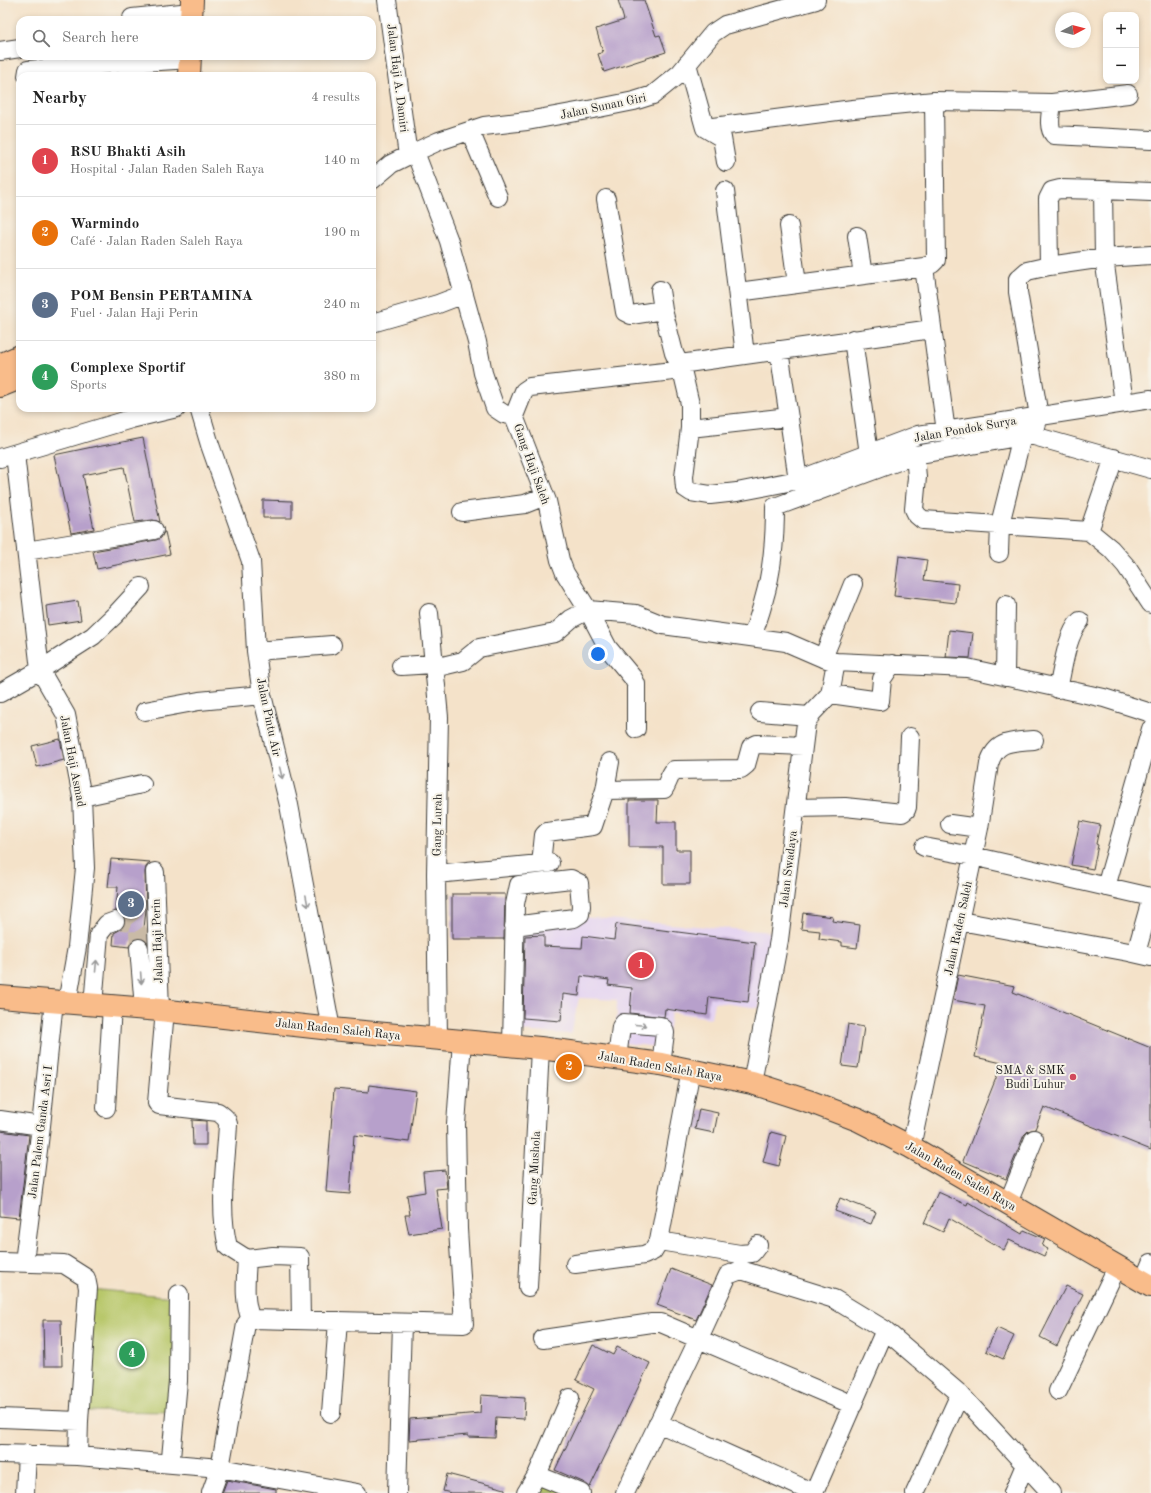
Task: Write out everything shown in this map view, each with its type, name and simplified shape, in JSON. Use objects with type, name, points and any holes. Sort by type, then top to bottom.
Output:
[{"type":"main road","points":[[0,365],[16,358]]},
{"type":"main road","points":[[0,386],[16,380]]},
{"type":"main road","name":"Jalan Raden Saleh Raya","points":[[0,997],[156,1010],[331,1029],[540,1048],[661,1064],[752,1082],[858,1120],[911,1147],[1117,1267],[1148,1277]]},
{"type":"street","name":"Jalan Haji A. Damiri","points":[[387,0],[412,154]]},
{"type":"street","name":"Jalan Sunan Giri","points":[[376,177],[391,164],[439,141],[484,126],[527,121],[634,101],[653,95],[680,73],[713,32],[725,25],[782,5],[816,0]]},
{"type":"street","points":[[147,16],[191,10]]},
{"type":"street","points":[[0,51],[16,49]]},
{"type":"street","points":[[33,72],[190,64]]},
{"type":"street","points":[[687,64],[705,128],[722,138],[726,162]]},
{"type":"street","points":[[705,128],[854,109],[934,101],[1052,103],[1128,94]]},
{"type":"street","points":[[738,292],[924,267],[932,264],[936,260],[934,101]]},
{"type":"street","points":[[1052,103],[1050,126],[1054,135],[1151,140]]},
{"type":"street","points":[[470,131],[498,197]]},
{"type":"street","name":"Gang Haji Saleh","points":[[412,154],[448,240],[477,342],[483,374],[495,408],[504,414],[514,416],[545,496],[565,573],[588,610],[608,648],[633,678],[636,684],[636,730]]},
{"type":"street","points":[[1049,266],[1048,199],[1052,191],[1060,189],[1151,192]]},
{"type":"street","points":[[1103,190],[1104,258],[1124,403]]},
{"type":"street","points":[[725,191],[745,355]]},
{"type":"street","points":[[606,199],[625,312],[631,315],[663,310]]},
{"type":"street","points":[[789,226],[797,284]]},
{"type":"street","points":[[857,236],[863,275]]},
{"type":"street","points":[[999,553],[1000,524],[1028,436],[1039,416],[1018,292],[1018,279],[1027,271],[1049,266],[1104,258],[1151,255]]},
{"type":"street","points":[[924,267],[946,432]]},
{"type":"street","points":[[660,290],[663,310],[674,353],[681,367],[690,404],[690,428],[789,417]]},
{"type":"street","points":[[376,322],[438,304],[464,294]]},
{"type":"street","points":[[514,416],[524,391],[530,387],[681,367],[745,355],[932,329]]},
{"type":"street","points":[[853,340],[869,454]]},
{"type":"street","points":[[779,350],[798,480]]},
{"type":"street","name":"Jalan Pondok Surya","points":[[690,428],[684,477],[685,488],[692,492],[710,494],[737,492],[798,480],[918,435],[946,432],[1151,399]]},
{"type":"street","points":[[7,456],[131,419],[161,412]]},
{"type":"street","name":"Jalan Pintu Air","points":[[200,412],[251,561],[256,650],[262,695],[289,805],[331,1029]]},
{"type":"street","points":[[752,637],[765,598],[772,559],[775,528],[775,507],[915,455],[1028,436],[1151,469]]},
{"type":"street","points":[[915,455],[917,477],[914,509],[917,515],[923,520],[1089,531],[1111,548],[1126,566],[1151,604]]},
{"type":"street","name":"Jalan Haji Asmad","points":[[7,456],[26,551],[40,670],[66,715],[82,797],[85,868],[78,947],[61,1002]]},
{"type":"street","points":[[1089,531],[1114,458]]},
{"type":"street","points":[[462,512],[524,504],[545,496]]},
{"type":"street","points":[[26,551],[154,530]]},
{"type":"street","points":[[853,584],[829,660],[830,694],[880,702],[882,679],[892,664]]},
{"type":"street","points":[[0,693],[40,670],[93,636],[141,588]]},
{"type":"street","points":[[1005,677],[1006,605]]},
{"type":"street","points":[[401,666],[434,666],[463,661],[479,648],[555,633],[571,619],[588,610],[636,614],[663,625],[786,642],[829,660],[967,668],[1104,698],[1151,713]]},
{"type":"street","name":"Gang Lurah","points":[[429,613],[439,717],[436,874],[438,1038]]},
{"type":"street","points":[[1058,689],[1074,627],[1080,621]]},
{"type":"street","points":[[256,650],[332,645]]},
{"type":"street","name":"Jalan Swadaya","points":[[752,1082],[779,940],[806,724],[810,716],[830,694]]},
{"type":"street","points":[[145,711],[199,702],[262,695]]},
{"type":"street","points":[[760,712],[810,716]]},
{"type":"street","points":[[1106,887],[1151,729]]},
{"type":"street","points":[[796,808],[845,806],[902,813],[907,807],[910,736]]},
{"type":"street","name":"Jalan Raden Saleh","points":[[911,1147],[980,828],[989,764],[992,754],[998,747],[1007,743],[1034,740]]},
{"type":"street","points":[[604,790],[664,789],[668,783],[670,775],[674,770],[741,769],[746,765],[751,747],[757,744],[804,746]]},
{"type":"street","points":[[436,874],[545,864],[544,835],[547,832],[593,826],[604,790],[610,762]]},
{"type":"street","points":[[82,797],[142,784]]},
{"type":"street","points":[[950,824],[980,828]]},
{"type":"street","points":[[924,847],[973,856],[1151,897]]},
{"type":"street","name":"Jalan Haji Perin","points":[[155,872],[156,1010]]},
{"type":"street","points":[[960,921],[1143,955],[1151,900]]},
{"type":"street","points":[[106,1108],[99,934],[107,924],[115,921]]},
{"type":"street","points":[[512,1045],[514,926]]},
{"type":"street","points":[[139,948],[156,1010],[160,1069],[157,1100],[159,1105],[218,1112],[226,1117],[228,1124],[223,1222],[228,1247],[247,1259],[273,1256],[300,1257],[301,1320]]},
{"type":"street","name":"Jalan Palem Ganda Asri I","points":[[24,1262],[41,1126],[61,1002]]},
{"type":"street","points":[[617,1058],[621,1027],[624,1023],[660,1026],[664,1029],[665,1033],[661,1064]]},
{"type":"street","points":[[211,1493],[220,1468],[246,1324],[251,1319],[464,1324],[458,1229],[456,1124],[462,1041]]},
{"type":"street","name":"Gang Mushola","points":[[528,1287],[540,1048]]},
{"type":"street","points":[[575,1264],[644,1255],[653,1251],[659,1241],[691,1069]]},
{"type":"street","points":[[0,1120],[41,1126]]},
{"type":"street","points":[[1008,1204],[1034,1139]]},
{"type":"street","points":[[659,1241],[740,1254],[752,1253],[758,1245]]},
{"type":"street","points":[[247,1259],[246,1290],[249,1315],[251,1319]]},
{"type":"street","points":[[0,1262],[64,1264],[86,1278],[88,1288],[78,1456]]},
{"type":"street","points":[[1058,1391],[1117,1267]]},
{"type":"street","points":[[625,1493],[728,1275],[741,1270],[834,1299],[885,1330],[960,1394],[1051,1493]]},
{"type":"street","points":[[171,1458],[178,1381],[179,1294]]},
{"type":"street","points":[[331,1413],[338,1321]]},
{"type":"street","points":[[397,1493],[402,1323]]},
{"type":"street","points":[[543,1339],[652,1323],[661,1323],[853,1405]]},
{"type":"street","points":[[658,1423],[814,1493],[885,1330]]},
{"type":"street","points":[[915,1493],[960,1394]]},
{"type":"street","points":[[526,1493],[537,1475],[570,1398]]},
{"type":"street","points":[[0,1418],[79,1421]]},
{"type":"street","points":[[0,1454],[78,1456],[220,1468],[357,1493]]},
{"type":"street","points":[[25,1493],[27,1454]]},
{"type":"street","points":[[1013,1493],[1025,1465]]},
{"type":"street","points":[[537,1475],[581,1493]]},
{"type":"shaded area","points":[[581,917],[772,932],[759,1008],[714,1002],[711,1018],[671,1012],[666,1048],[616,1042],[617,1000],[579,998],[571,1034],[516,1031],[517,930]]},
{"type":"green space","points":[[90,1289],[175,1297],[174,1412],[88,1411]]},
{"type":"green space","points":[[549,1482],[576,1493],[533,1493]]},
{"type":"building","points":[[618,0],[644,0],[656,36],[660,35],[666,52],[604,72],[598,54],[603,52],[596,29],[624,20]]},
{"type":"building","points":[[143,438],[160,522],[153,520],[135,522],[124,467],[83,475],[94,529],[71,533],[54,455]]},
{"type":"building","points":[[263,500],[292,501],[292,518],[263,518]]},
{"type":"building","points":[[164,532],[170,554],[97,569],[93,551],[156,540],[161,538]]},
{"type":"building","points":[[899,556],[927,560],[924,580],[958,584],[956,603],[894,596]]},
{"type":"building","points":[[78,601],[81,620],[48,625],[46,606]]},
{"type":"building","points":[[949,630],[973,633],[970,658],[946,657]]},
{"type":"building","points":[[60,739],[64,760],[37,767],[32,746]]},
{"type":"building","points":[[629,800],[658,800],[657,822],[676,822],[676,850],[690,850],[690,884],[663,884],[663,847],[629,847]]},
{"type":"building","points":[[1080,821],[1100,825],[1093,869],[1071,865]]},
{"type":"building","points":[[111,859],[150,862],[146,867],[145,872],[146,909],[143,938],[133,939],[129,947],[113,945],[114,933],[123,928],[125,918],[122,913],[116,911],[118,887],[108,887]]},
{"type":"building","points":[[452,894],[505,894],[504,939],[452,939]]},
{"type":"building","points":[[803,913],[833,917],[832,921],[860,925],[857,948],[842,946],[842,942],[819,939],[820,931],[801,929]]},
{"type":"building","points":[[616,924],[755,942],[748,1002],[709,997],[707,1015],[665,1009],[664,1017],[630,1013],[632,988],[608,985],[609,980],[581,976],[579,996],[563,994],[561,1021],[523,1018],[525,936],[544,935],[544,946],[582,948],[583,936],[614,940]]},
{"type":"building","name":"SMA & SMK Budi Luhur","points":[[958,975],[1015,986],[1013,992],[1151,1048],[1151,1150],[1044,1107],[1035,1129],[1028,1131],[1024,1135],[1006,1179],[963,1161],[1002,1063],[975,1057],[985,1006],[953,1000]]},
{"type":"building","points":[[848,1024],[864,1027],[858,1068],[842,1066]]},
{"type":"building","points":[[369,1085],[416,1091],[409,1142],[354,1135],[350,1194],[326,1192],[334,1089],[368,1092]]},
{"type":"building","points":[[699,1109],[718,1113],[714,1133],[695,1129]]},
{"type":"building","points":[[192,1120],[206,1121],[206,1145],[193,1145]]},
{"type":"building","points":[[0,1131],[29,1135],[19,1218],[0,1216]]},
{"type":"building","points":[[771,1132],[786,1136],[779,1166],[763,1162]]},
{"type":"building","points":[[445,1170],[447,1188],[436,1189],[442,1229],[409,1234],[405,1215],[410,1215],[407,1195],[425,1192],[423,1172]]},
{"type":"building","points":[[938,1192],[967,1205],[968,1202],[1022,1234],[1024,1230],[1045,1239],[1042,1246],[1048,1249],[1044,1256],[1009,1240],[1004,1250],[949,1218],[943,1232],[924,1223]]},
{"type":"building","points":[[840,1198],[876,1212],[871,1224],[835,1211]]},
{"type":"building","points":[[671,1269],[712,1285],[696,1320],[657,1305]]},
{"type":"building","points":[[1066,1286],[1083,1294],[1057,1346],[1040,1337]]},
{"type":"building","points":[[43,1320],[61,1320],[62,1366],[44,1366]]},
{"type":"building","points":[[997,1328],[1014,1336],[1003,1359],[986,1351]]},
{"type":"building","points":[[593,1345],[613,1355],[617,1347],[650,1363],[590,1487],[585,1483],[555,1470],[594,1389],[576,1380]]},
{"type":"building","points":[[481,1395],[525,1398],[524,1419],[496,1417],[495,1438],[468,1437],[468,1435],[409,1440],[410,1419],[480,1413]]},
{"type":"building","points":[[447,1474],[505,1489],[505,1493],[451,1493],[443,1491]]},
{"type":"building","points":[[227,1480],[276,1489],[276,1493],[222,1493]]},
{"type":"tunnel","points":[[115,921],[119,920],[131,922],[138,931],[139,948]]},
{"type":"place","name":"POM Bensin PERTAMINA","points":[[131,904]]},
{"type":"place","name":"RSU Bhakti Asih","points":[[641,965]]},
{"type":"place","name":"Warmindo","points":[[569,1067]]},
{"type":"place","name":"SMA & SMK Budi Luhur","points":[[1073,1077]]},
{"type":"place","name":"Complexe Sportif","points":[[132,1354]]}]
